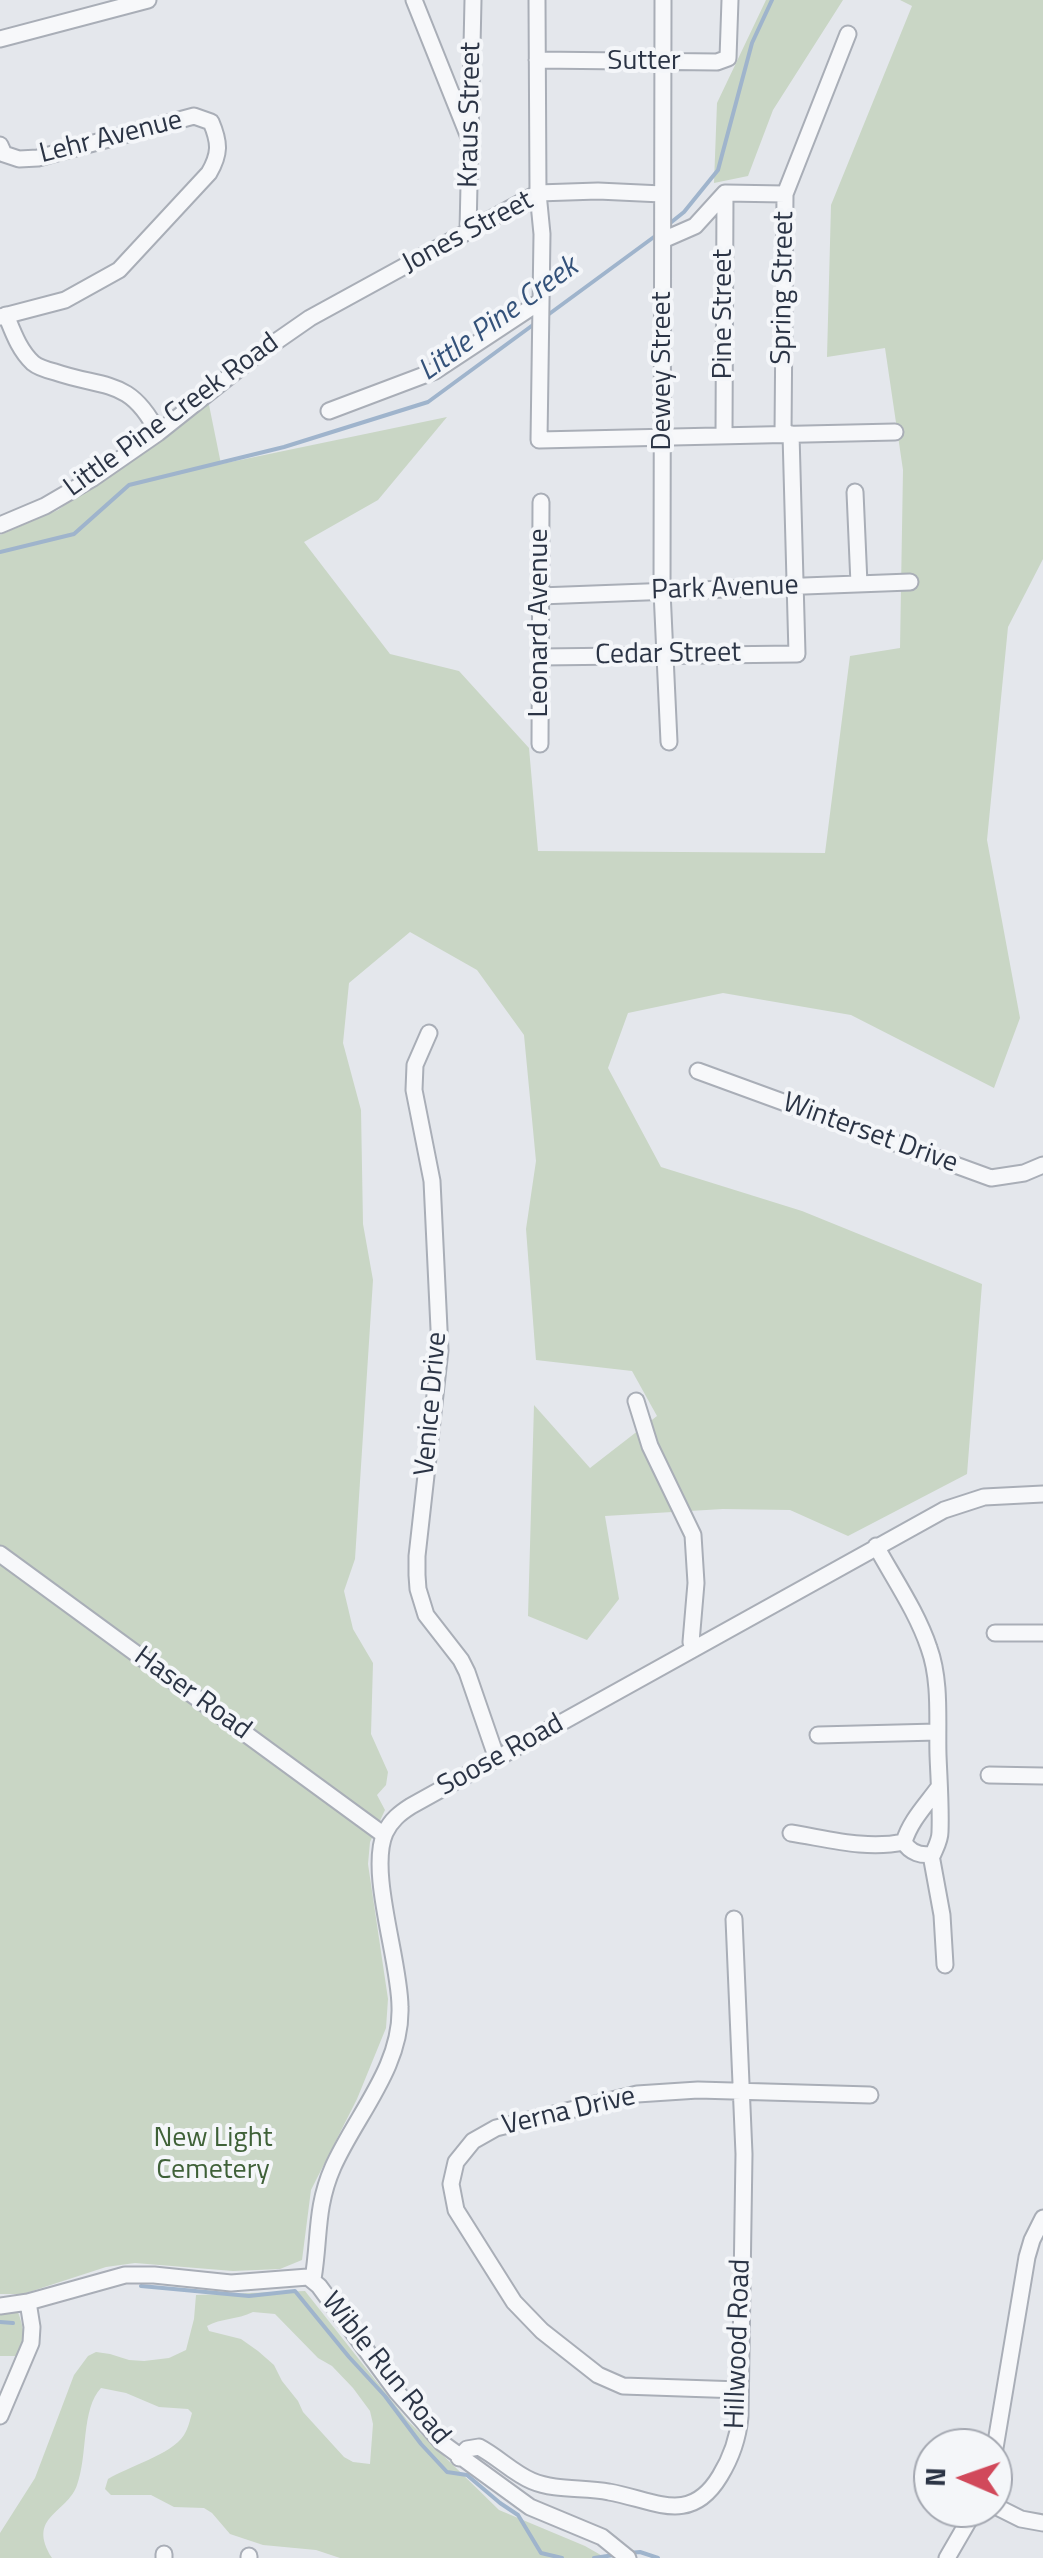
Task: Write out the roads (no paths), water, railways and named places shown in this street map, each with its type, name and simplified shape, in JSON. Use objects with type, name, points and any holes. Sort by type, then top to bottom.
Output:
[{"type":"street","points":[[0,40],[148,0]]},
{"type":"street","points":[[414,0],[472,144]]},
{"type":"street","name":"Kraus Street","points":[[468,231],[473,0]]},
{"type":"street","points":[[537,0],[538,193],[542,234],[539,440],[894,432]]},
{"type":"street","name":"Dewey Street","points":[[663,0],[662,592],[670,742]]},
{"type":"street","name":"Sutter","points":[[538,60],[718,62],[728,58],[730,0]]},
{"type":"street","name":"Spring Street","points":[[797,654],[787,434],[785,194],[848,34]]},
{"type":"street","name":"Lehr Avenue","points":[[0,145],[4,154],[20,159],[38,158],[194,116],[211,122],[220,141],[217,159],[209,173],[119,270],[65,300],[3,316]]},
{"type":"street","name":"Jones Street","points":[[341,300],[538,193],[662,194]]},
{"type":"street","points":[[664,240],[695,226],[725,194],[785,194]]},
{"type":"street","name":"Pine Street","points":[[724,436],[725,194]]},
{"type":"street","name":"Little Pine Creek Road","points":[[0,525],[66,494],[158,432],[287,332],[341,300]]},
{"type":"street","points":[[329,410],[434,371],[541,307]]},
{"type":"street","points":[[3,316],[18,345],[35,365],[127,393],[148,413],[158,432]]},
{"type":"street","points":[[855,492],[859,584]]},
{"type":"street","name":"Leonard Avenue","points":[[540,744],[542,502]]},
{"type":"street","name":"Park Avenue","points":[[540,596],[910,582]]},
{"type":"street","name":"Cedar Street","points":[[540,657],[797,654]]},
{"type":"street","name":"Venice Drive","points":[[429,1033],[416,1064],[414,1090],[432,1181],[440,1324],[417,1556],[418,1589],[426,1616],[467,1672],[498,1759]]},
{"type":"street","name":"Winterset Drive","points":[[698,1071],[991,1178],[1024,1173],[1043,1165]]},
{"type":"street","points":[[636,1401],[650,1446],[693,1535],[693,1648]]},
{"type":"street","name":"Soose Road","points":[[384,1834],[400,1812],[944,1510],[967,1501],[1003,1495],[1043,1494]]},
{"type":"street","points":[[876,1546],[920,1625],[934,1671],[940,1837],[931,1855],[942,1915],[944,1966]]},
{"type":"street","name":"Haser Road","points":[[0,1554],[384,1834]]},
{"type":"street","points":[[995,1633],[1043,1633]]},
{"type":"street","points":[[818,1735],[937,1732]]},
{"type":"street","points":[[989,1775],[1043,1776]]},
{"type":"street","points":[[904,1842],[915,1819],[939,1787]]},
{"type":"street","points":[[791,1833],[866,1846],[904,1842]]},
{"type":"street","points":[[313,2280],[317,2228],[326,2186],[390,2061],[399,2024],[398,1984],[380,1862],[384,1834]]},
{"type":"street","points":[[904,1842],[914,1853],[931,1855]]},
{"type":"street","name":"Hillwood Road","points":[[460,2458],[467,2449],[480,2447],[523,2476],[550,2486],[606,2491],[672,2506],[693,2504],[706,2496],[732,2453],[739,2428],[744,2154],[734,1919]]},
{"type":"street","name":"Verna Drive","points":[[740,2390],[636,2388],[598,2376],[542,2331],[514,2302],[456,2210],[450,2184],[456,2162],[473,2141],[496,2128],[637,2094],[698,2090],[870,2094]]},
{"type":"street","points":[[998,2428],[1027,2257],[1043,2219]]},
{"type":"street","name":"Wible Run Road","points":[[0,2306],[28,2302],[125,2274],[231,2283],[302,2276],[313,2280],[417,2418],[442,2444],[530,2507],[591,2532],[628,2558]]},
{"type":"street","points":[[0,2416],[31,2344],[28,2302]]},
{"type":"street","points":[[1013,2515],[1043,2523]]},
{"type":"street","points":[[947,2558],[964,2528]]},
{"type":"waterway","name":"Little Pine Creek","points":[[669,224],[684,212],[718,170],[752,43],[772,0]]},
{"type":"waterway","name":"Little Pine Creek","points":[[545,317],[658,234]]},
{"type":"waterway","name":"Little Pine Creek","points":[[0,552],[74,534],[129,485],[284,447],[428,402],[537,322]]},
{"type":"waterway","points":[[141,2286],[249,2296],[295,2291],[447,2472],[467,2475],[518,2515],[541,2553],[562,2558]]},
{"type":"waterway","points":[[0,2322],[13,2323]]},
{"type":"waterway","points":[[629,2553],[658,2558]]},
{"type":"waterway","points":[[594,2558],[614,2555]]},
{"type":"park label","name":"New Light Cemetery","points":[[213,2155]]}]
